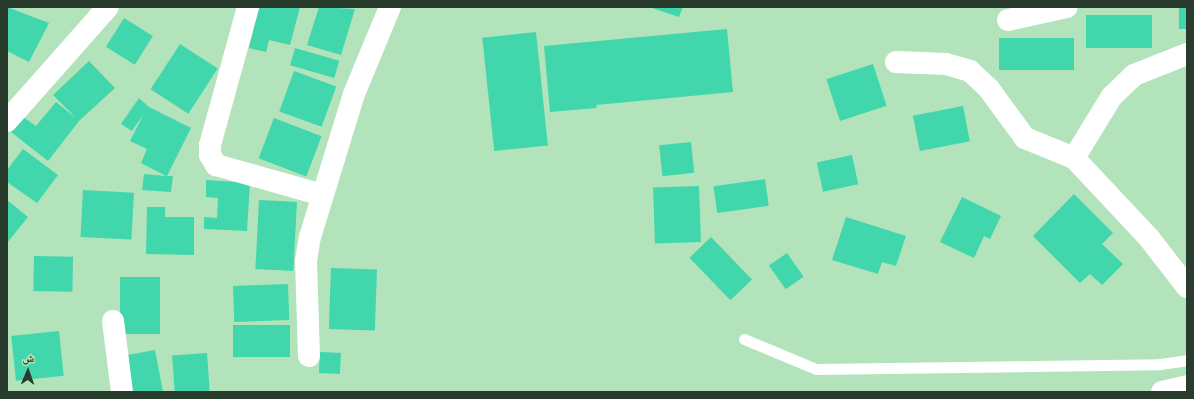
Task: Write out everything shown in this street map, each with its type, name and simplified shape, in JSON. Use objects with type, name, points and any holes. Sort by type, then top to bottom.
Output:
[{"type":"street","points":[[7,122],[108,7]]},
{"type":"street","points":[[248,7],[210,145],[210,155],[216,165],[323,195]]},
{"type":"street","points":[[309,356],[306,261],[310,237],[354,94],[390,7]]},
{"type":"street","points":[[1008,20],[1067,7]]},
{"type":"street","points":[[1074,158],[1112,96],[1134,75],[1187,54]]},
{"type":"street","points":[[896,62],[946,64],[970,71],[989,89],[1025,138],[1074,158],[1149,238],[1187,287]]},
{"type":"street","points":[[113,321],[122,392]]},
{"type":"street","points":[[1162,392],[1187,386]]},
{"type":"lane","points":[[744,339],[816,368],[1160,364],[1187,360]]},
{"type":"building","points":[[7,7],[49,23],[29,62],[7,51]]},
{"type":"building","points":[[259,7],[300,7],[290,45],[269,40],[266,52],[249,48]]},
{"type":"building","points":[[319,7],[355,9],[341,55],[307,45]]},
{"type":"building","points":[[649,7],[683,7],[679,17]]},
{"type":"building","points":[[1179,7],[1187,7],[1187,29],[1179,29]]},
{"type":"building","points":[[1086,15],[1152,15],[1152,48],[1086,48]]},
{"type":"building","points":[[124,18],[153,36],[135,65],[106,47]]},
{"type":"building","points":[[727,29],[733,92],[596,105],[597,108],[550,112],[544,46]]},
{"type":"building","points":[[536,32],[548,145],[494,151],[482,38]]},
{"type":"building","points":[[999,38],[1074,38],[1074,70],[999,70]]},
{"type":"building","points":[[180,44],[218,69],[188,114],[151,89]]},
{"type":"building","points":[[295,48],[339,61],[334,78],[290,65]]},
{"type":"building","points":[[89,61],[115,88],[79,121],[48,161],[11,132],[23,117],[36,126],[56,102],[76,118],[53,95]]},
{"type":"building","points":[[873,64],[887,106],[840,121],[826,79]]},
{"type":"building","points":[[294,71],[336,86],[322,127],[279,111]]},
{"type":"building","points":[[139,98],[149,107],[191,128],[167,176],[173,176],[171,192],[142,190],[144,174],[166,176],[141,163],[147,149],[130,141],[143,115],[132,131],[121,124]]},
{"type":"building","points":[[963,106],[970,141],[920,151],[913,116]]},
{"type":"building","points":[[274,118],[322,136],[306,176],[259,158]]},
{"type":"building","points":[[691,142],[694,173],[662,176],[659,145]]},
{"type":"building","points":[[23,149],[58,175],[37,203],[7,182],[7,170]]},
{"type":"building","points":[[852,155],[858,184],[823,192],[817,162]]},
{"type":"building","points":[[765,179],[769,206],[717,213],[714,186]]},
{"type":"building","points":[[206,180],[250,183],[247,231],[204,229],[204,217],[217,218],[218,198],[206,197]]},
{"type":"building","points":[[699,186],[701,242],[655,244],[653,188]]},
{"type":"building","points":[[83,190],[134,193],[131,240],[81,237]]},
{"type":"building","points":[[1074,194],[1113,233],[1102,244],[1123,264],[1102,285],[1090,274],[1080,283],[1033,236]]},
{"type":"building","points":[[962,197],[1001,216],[990,239],[984,236],[974,258],[940,242]]},
{"type":"building","points":[[7,200],[28,217],[7,243]]},
{"type":"building","points":[[259,200],[297,202],[293,271],[255,269]]},
{"type":"building","points":[[147,207],[165,207],[165,217],[194,217],[194,255],[146,254]]},
{"type":"building","points":[[846,217],[906,236],[896,266],[882,262],[878,274],[832,260]]},
{"type":"building","points":[[711,237],[752,279],[730,300],[689,258]]},
{"type":"building","points":[[787,253],[804,277],[786,289],[769,266]]},
{"type":"building","points":[[34,256],[73,257],[72,292],[33,291]]},
{"type":"building","points":[[331,268],[377,270],[375,331],[329,329]]},
{"type":"building","points":[[120,277],[160,277],[160,334],[120,334]]},
{"type":"building","points":[[288,284],[289,320],[234,322],[233,286]]},
{"type":"building","points":[[233,325],[290,325],[290,357],[233,357]]},
{"type":"building","points":[[59,331],[64,376],[16,381],[11,336]]},
{"type":"building","points":[[155,350],[163,392],[129,392],[122,356]]},
{"type":"building","points":[[320,352],[341,353],[340,374],[319,373]]},
{"type":"building","points":[[207,353],[210,392],[175,392],[172,355]]}]
